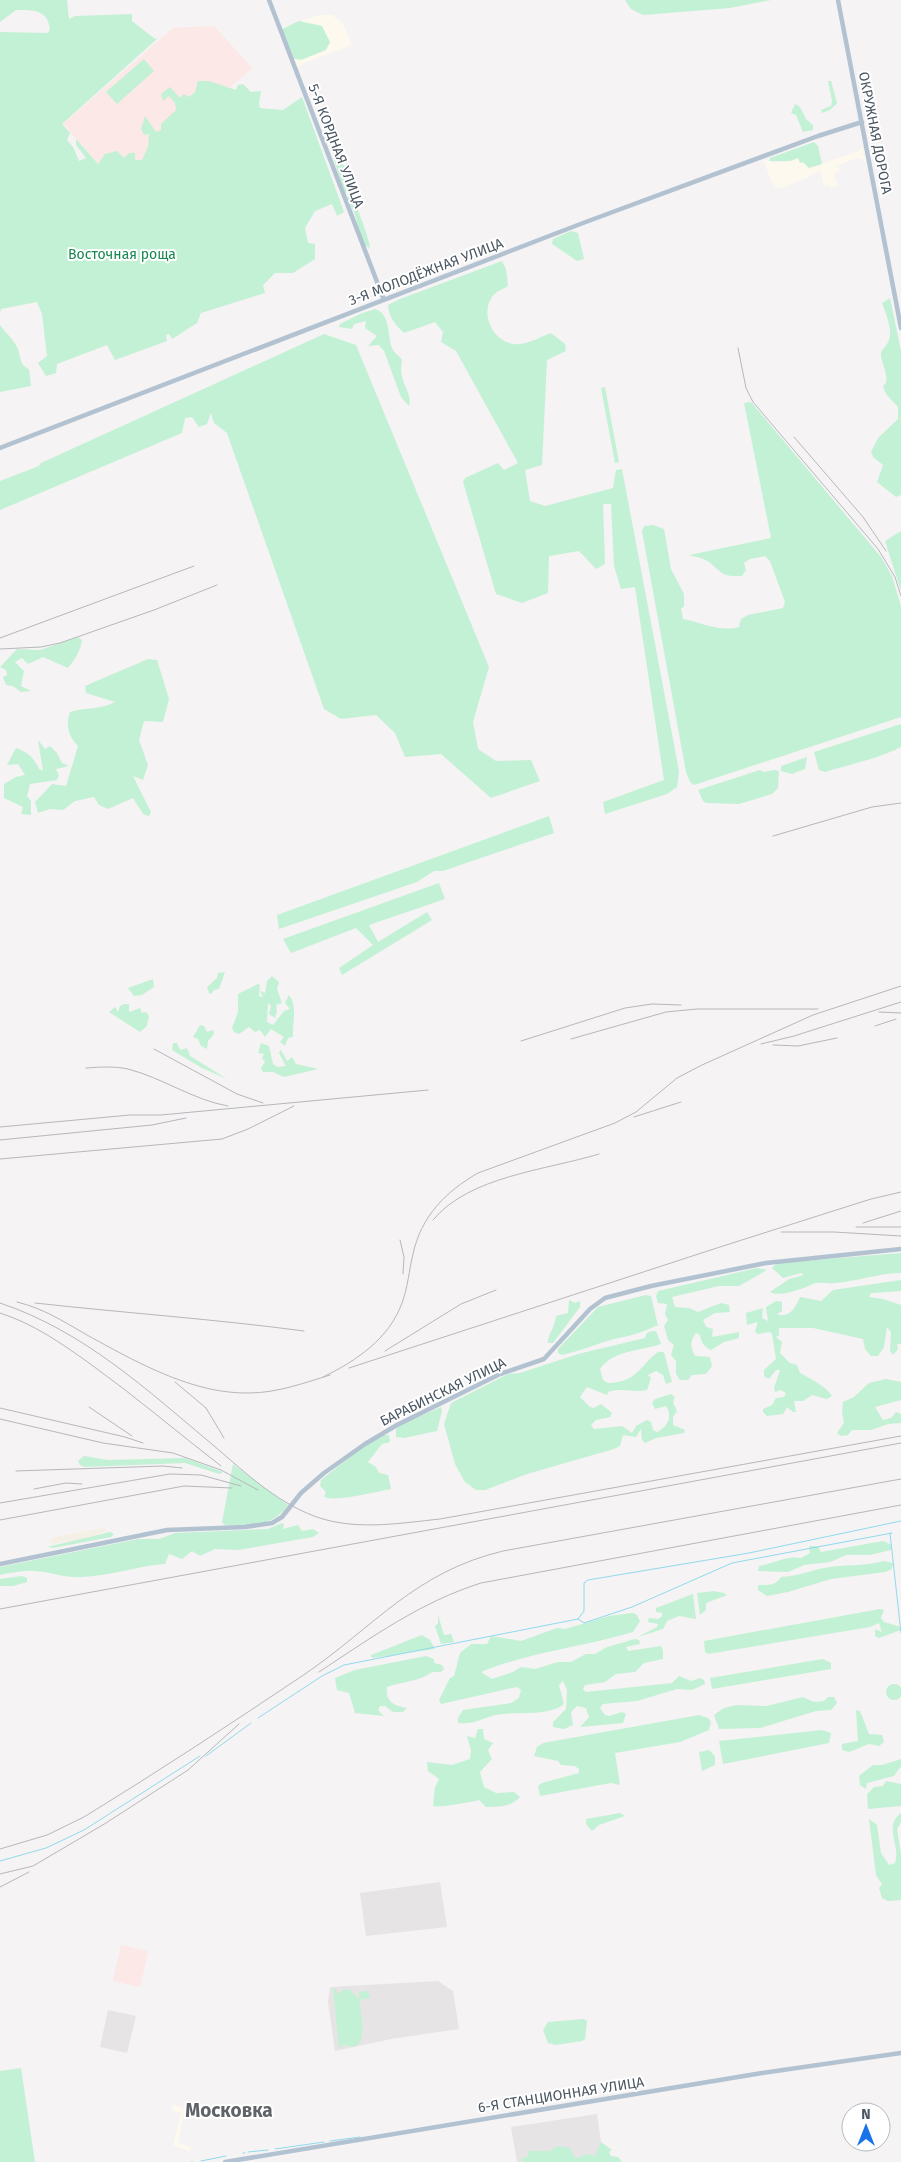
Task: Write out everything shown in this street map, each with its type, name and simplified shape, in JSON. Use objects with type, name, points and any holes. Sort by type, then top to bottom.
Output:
[{"type":"main road","name":"5-Я КОРДНАЯ УЛИЦА","points":[[269,0],[384,300]]},
{"type":"main road","name":"ОКРУЖНАЯ ДОРОГА","points":[[838,0],[901,328]]},
{"type":"main road","name":"3-Я МОЛОДЁЖНАЯ УЛИЦА","points":[[0,448],[766,155],[862,122]]},
{"type":"main road","name":"БАРАБИНСКАЯ УЛИЦА","points":[[0,1564],[167,1530],[245,1527],[272,1523],[282,1517],[301,1493],[324,1473],[365,1444],[405,1421],[500,1374],[544,1359],[590,1309],[605,1298],[651,1286],[766,1263],[901,1249]]},
{"type":"main road","name":"6-Я СТАНЦИОННАЯ УЛИЦА","points":[[225,2162],[762,2073],[901,2053]]},
{"type":"shaded area","points":[[319,15],[332,15],[343,23],[352,45],[304,63],[297,69],[282,28]]},
{"type":"shaded area","points":[[214,26],[252,68],[119,187],[63,124],[173,28]]},
{"type":"shaded area","points":[[862,146],[866,163],[861,159],[854,159],[836,166],[840,170],[834,175],[838,186],[830,188],[829,185],[824,186],[820,170],[807,178],[777,188],[772,183],[764,162],[761,162],[770,158],[772,163],[791,161],[798,158],[809,168],[859,151]]},
{"type":"shaded area","points":[[440,1882],[447,1927],[366,1936],[360,1893]]},
{"type":"shaded area","points":[[121,1945],[148,1951],[140,1987],[113,1981]]},
{"type":"shaded area","points":[[438,1981],[453,1991],[459,2029],[391,2039],[335,2051],[328,2002],[330,1987]]},
{"type":"shaded area","points":[[108,2010],[136,2016],[127,2053],[100,2047]]},
{"type":"shaded area","points":[[172,2104],[185,2109],[178,2143],[191,2147],[190,2152],[173,2145],[181,2113],[171,2110]]},
{"type":"shaded area","points":[[597,2114],[604,2162],[517,2162],[511,2127]]},
{"type":"green space","name":"Восточная роща","points":[[0,0],[67,0],[69,19],[75,16],[132,14],[132,21],[155,39],[158,38],[62,124],[70,133],[67,140],[73,147],[79,161],[86,158],[76,145],[76,139],[98,164],[105,154],[117,151],[124,158],[129,153],[135,153],[135,160],[142,160],[148,147],[149,134],[144,135],[141,129],[145,116],[156,132],[161,130],[161,124],[176,110],[175,103],[169,96],[163,101],[161,94],[170,87],[180,98],[184,94],[189,97],[195,92],[198,81],[209,81],[236,90],[238,85],[243,84],[251,92],[261,91],[260,108],[283,110],[302,97],[344,212],[337,216],[332,204],[315,211],[305,228],[308,243],[315,244],[315,259],[293,273],[275,273],[263,285],[265,293],[201,313],[197,323],[172,339],[169,334],[166,335],[167,341],[115,360],[107,345],[57,364],[56,373],[46,376],[38,363],[47,356],[42,314],[37,302],[1,309],[0,314],[0,32],[48,33],[50,29],[46,18],[42,14],[33,11],[16,10],[0,22]]},
{"type":"green space","points":[[625,0],[771,0],[730,8],[643,15],[631,9]]},
{"type":"green space","points":[[299,21],[322,26],[330,42],[326,50],[301,60],[291,58],[282,29]]},
{"type":"green space","points":[[144,59],[154,71],[117,104],[106,92]]},
{"type":"green space","points":[[828,81],[831,81],[837,103],[830,110],[822,113],[821,110],[831,106],[832,101]]},
{"type":"green space","points":[[795,104],[800,107],[806,119],[813,125],[813,130],[803,132],[796,115],[791,113]]},
{"type":"green space","points":[[814,142],[818,146],[822,164],[809,168],[803,162],[800,163],[798,158],[790,161],[769,161],[770,158]]},
{"type":"green space","points":[[334,160],[341,161],[348,173],[349,192],[344,193]]},
{"type":"green space","points":[[350,194],[362,221],[370,248],[363,245],[361,241],[355,216],[347,198]]},
{"type":"green space","points":[[571,231],[578,233],[584,259],[577,261],[552,244],[553,239]]},
{"type":"green space","points":[[502,261],[506,269],[508,286],[493,295],[487,311],[490,326],[494,332],[506,342],[513,344],[527,342],[551,333],[565,344],[566,351],[547,360],[542,465],[525,470],[530,501],[545,506],[613,488],[616,470],[622,469],[679,771],[677,787],[667,794],[605,814],[603,802],[664,780],[635,587],[621,589],[614,566],[611,504],[603,504],[605,564],[596,569],[579,551],[549,556],[548,593],[522,603],[496,594],[463,482],[465,478],[498,463],[504,470],[518,463],[456,351],[441,342],[443,332],[435,322],[404,333],[393,320],[388,305]]},
{"type":"green space","points":[[890,298],[901,351],[901,495],[896,497],[877,482],[883,465],[873,457],[871,452],[878,438],[898,419],[898,407],[886,394],[883,386],[886,383],[886,375],[881,356],[882,350],[890,338],[889,323],[882,303]]},
{"type":"green space","points":[[375,309],[384,315],[392,348],[402,360],[402,375],[409,395],[409,406],[401,397],[384,351],[379,345],[368,346],[377,336],[365,328],[366,321],[354,324],[352,329],[339,327],[340,324],[360,314]]},
{"type":"green space","points":[[0,325],[18,349],[22,363],[29,369],[31,386],[0,392]]},
{"type":"green space","points":[[324,334],[356,345],[489,667],[473,722],[478,749],[496,761],[531,760],[540,781],[491,798],[441,754],[405,757],[395,733],[376,715],[341,719],[324,709],[227,433],[214,423],[211,413],[207,424],[199,427],[192,417],[185,418],[182,433],[0,510],[0,481],[39,466],[41,463]]},
{"type":"green space","points":[[605,387],[619,462],[615,463],[601,388]]},
{"type":"green space","points":[[751,402],[881,557],[892,576],[901,606],[901,717],[694,785],[690,782],[686,772],[642,531],[644,526],[653,525],[664,529],[671,569],[684,594],[684,607],[681,608],[683,619],[718,628],[732,628],[739,627],[741,619],[748,615],[783,608],[785,602],[770,561],[765,556],[750,559],[744,563],[746,570],[742,576],[730,576],[723,574],[707,561],[689,555],[771,538],[744,403]]},
{"type":"green space","points":[[901,531],[901,591],[885,541]]},
{"type":"green space","points":[[78,637],[82,640],[80,648],[68,668],[43,657],[28,664],[22,658],[15,662],[24,671],[21,686],[31,691],[21,692],[13,686],[6,685],[3,677],[7,675],[6,670],[0,667],[17,649],[40,650]]},
{"type":"green space","points":[[148,659],[157,660],[169,699],[163,722],[144,721],[139,740],[148,765],[143,780],[133,776],[151,812],[149,816],[143,814],[133,798],[108,809],[99,805],[94,797],[75,801],[63,810],[50,809],[38,813],[35,802],[52,784],[66,786],[78,746],[72,739],[69,731],[70,712],[110,705],[115,702],[86,693],[85,686]]},
{"type":"green space","points":[[901,724],[901,747],[873,758],[825,772],[819,770],[814,752]]},
{"type":"green space","points":[[38,740],[45,749],[50,746],[57,753],[62,763],[69,766],[56,769],[59,775],[57,780],[30,784],[27,796],[31,801],[31,815],[21,814],[23,807],[4,798],[4,784],[16,777],[25,775],[18,764],[7,765],[16,748],[30,756],[39,769],[43,771]]},
{"type":"green space","points":[[807,757],[805,769],[792,774],[781,771],[781,766]]},
{"type":"green space","points":[[760,770],[763,772],[779,771],[778,788],[772,794],[739,804],[706,803],[703,801],[698,790]]},
{"type":"green space","points":[[549,816],[554,833],[443,871],[434,871],[417,882],[279,929],[277,915]]},
{"type":"green space","points":[[439,883],[445,899],[369,925],[378,942],[427,912],[432,920],[342,975],[339,968],[373,945],[356,928],[291,953],[283,939]]},
{"type":"green space","points":[[225,972],[219,989],[214,990],[211,994],[209,993],[207,987],[217,978],[218,973]]},
{"type":"green space","points":[[272,976],[279,982],[277,989],[282,1003],[276,1005],[275,1018],[269,1014],[271,1006],[268,1003],[267,1022],[273,1025],[284,1011],[290,1009],[285,1003],[289,995],[293,1005],[293,1037],[288,1038],[285,1046],[280,1042],[284,1037],[271,1029],[265,1037],[260,1030],[255,1032],[249,1027],[239,1034],[234,1032],[232,1028],[238,1012],[238,994],[258,984],[260,985],[259,996],[263,997],[260,991],[265,993],[267,981]]},
{"type":"green space","points":[[153,979],[154,987],[142,995],[134,996],[128,988]]},
{"type":"green space","points":[[129,1004],[129,1012],[140,1008],[142,1013],[146,1012],[149,1016],[147,1026],[140,1032],[109,1012],[115,1007],[118,1012],[120,1006]]},
{"type":"green space","points":[[200,1025],[204,1026],[207,1032],[213,1030],[214,1034],[208,1041],[207,1049],[201,1046],[198,1039],[193,1037]]},
{"type":"green space","points":[[173,1043],[177,1043],[180,1050],[187,1048],[190,1056],[227,1079],[202,1068],[172,1050]]},
{"type":"green space","points":[[261,1043],[269,1046],[273,1064],[277,1067],[286,1066],[279,1053],[281,1050],[287,1061],[292,1057],[296,1064],[318,1069],[284,1077],[273,1072],[263,1072],[261,1068],[265,1062],[262,1058],[264,1054],[258,1053]]},
{"type":"green space","points":[[901,1253],[901,1273],[836,1283],[815,1283],[798,1290],[779,1294],[770,1292],[789,1279],[804,1275],[801,1273],[783,1278],[772,1268],[777,1263]]},
{"type":"green space","points":[[757,1268],[767,1270],[739,1286],[719,1286],[672,1297],[675,1307],[689,1308],[698,1312],[721,1303],[729,1305],[730,1312],[715,1313],[703,1320],[706,1327],[713,1329],[712,1337],[739,1332],[739,1338],[724,1342],[711,1350],[705,1346],[700,1335],[696,1333],[692,1341],[693,1353],[695,1356],[710,1357],[712,1366],[706,1374],[692,1375],[688,1380],[680,1380],[676,1374],[676,1361],[671,1355],[674,1345],[668,1340],[664,1326],[668,1320],[665,1314],[667,1304],[658,1303],[656,1296],[658,1291]]},
{"type":"green space","points":[[901,1280],[901,1291],[871,1293],[869,1297],[901,1305],[901,1344],[897,1344],[898,1349],[893,1355],[890,1351],[891,1332],[887,1327],[884,1347],[878,1356],[871,1356],[865,1349],[863,1339],[813,1328],[779,1328],[779,1335],[776,1337],[782,1342],[780,1353],[790,1363],[797,1365],[800,1373],[822,1386],[832,1396],[827,1399],[812,1395],[803,1401],[794,1401],[796,1412],[787,1407],[783,1414],[767,1416],[763,1412],[763,1409],[772,1405],[776,1398],[784,1397],[786,1393],[780,1390],[775,1392],[774,1388],[780,1370],[776,1370],[769,1379],[764,1376],[764,1370],[776,1359],[772,1334],[770,1332],[757,1334],[755,1331],[758,1322],[747,1325],[746,1313],[763,1308],[762,1318],[768,1321],[766,1307],[776,1301],[782,1302],[782,1311],[777,1314],[785,1315],[792,1311],[800,1297],[821,1301],[833,1290]]},
{"type":"green space","points":[[646,1295],[651,1296],[658,1326],[562,1355],[558,1353],[558,1349],[598,1307]]},
{"type":"green space","points":[[569,1300],[575,1303],[580,1301],[580,1307],[553,1343],[548,1343],[556,1316],[568,1313]]},
{"type":"green space","points":[[656,1331],[661,1344],[612,1358],[600,1369],[603,1380],[608,1383],[626,1380],[637,1373],[658,1352],[664,1352],[672,1382],[666,1384],[663,1375],[656,1371],[648,1375],[651,1378],[647,1390],[618,1390],[608,1392],[607,1395],[587,1387],[580,1397],[590,1407],[594,1408],[601,1404],[612,1413],[610,1417],[596,1420],[591,1425],[594,1429],[622,1426],[632,1433],[636,1426],[647,1420],[651,1422],[653,1430],[657,1432],[667,1424],[669,1414],[666,1406],[655,1409],[652,1403],[655,1399],[671,1394],[675,1397],[673,1402],[677,1411],[673,1417],[673,1425],[685,1430],[684,1433],[656,1438],[645,1443],[642,1440],[641,1429],[636,1437],[623,1435],[620,1446],[614,1449],[527,1474],[485,1490],[476,1490],[465,1482],[455,1464],[444,1424],[451,1403],[508,1374],[520,1373],[578,1354],[645,1338],[647,1333]]},
{"type":"green space","points":[[886,1379],[901,1382],[901,1400],[875,1407],[883,1420],[891,1418],[896,1412],[901,1414],[901,1423],[888,1424],[871,1430],[852,1430],[848,1435],[841,1436],[837,1433],[844,1423],[843,1402],[854,1397],[869,1383]]},
{"type":"green space","points":[[441,1407],[442,1411],[437,1431],[404,1438],[396,1437],[396,1429],[402,1424]]},
{"type":"green space","points":[[383,1435],[389,1435],[390,1442],[382,1444],[368,1462],[376,1467],[379,1473],[388,1475],[391,1489],[347,1497],[324,1497],[326,1492],[320,1486],[321,1480],[360,1449]]},
{"type":"green space","points":[[84,1456],[108,1460],[185,1458],[223,1472],[220,1474],[185,1463],[85,1467],[80,1465],[78,1461]]},
{"type":"green space","points":[[233,1464],[288,1505],[275,1518],[260,1524],[225,1525],[222,1522]]},
{"type":"green space","points":[[282,1523],[284,1524],[283,1529],[298,1525],[302,1531],[313,1529],[319,1533],[313,1537],[238,1550],[215,1549],[200,1556],[192,1551],[182,1559],[169,1554],[165,1564],[92,1576],[69,1577],[31,1571],[0,1575],[0,1567],[138,1539],[159,1539],[175,1533],[268,1529]]},
{"type":"green space","points":[[110,1532],[114,1534],[111,1537],[53,1548],[47,1547]]},
{"type":"green space","points":[[883,1541],[892,1545],[891,1550],[870,1555],[846,1555],[830,1562],[804,1565],[788,1572],[758,1571],[759,1566],[795,1557],[801,1558],[810,1553],[809,1546],[818,1546],[821,1552]]},
{"type":"green space","points":[[884,1561],[893,1563],[892,1569],[885,1572],[831,1579],[788,1592],[767,1596],[758,1590],[758,1585],[774,1583],[781,1577],[793,1576],[818,1569]]},
{"type":"green space","points":[[22,1576],[27,1578],[27,1582],[13,1586],[0,1586],[0,1579]]},
{"type":"green space","points":[[714,1591],[727,1595],[706,1603],[706,1610],[700,1615],[697,1593]]},
{"type":"green space","points":[[693,1594],[696,1619],[679,1616],[667,1621],[663,1629],[638,1637],[657,1627],[658,1624],[648,1622],[649,1618],[658,1619],[662,1616],[662,1613],[656,1612],[656,1608]]},
{"type":"green space","points":[[880,1609],[884,1610],[881,1618],[884,1622],[901,1627],[901,1630],[879,1638],[875,1636],[875,1629],[882,1632],[879,1623],[870,1627],[708,1654],[705,1652],[704,1641]]},
{"type":"green space","points":[[636,1614],[640,1621],[633,1632],[518,1659],[481,1672],[492,1679],[513,1672],[521,1667],[535,1669],[558,1662],[571,1662],[586,1654],[595,1654],[607,1647],[635,1639],[639,1640],[640,1644],[626,1647],[628,1651],[661,1646],[663,1659],[644,1663],[635,1672],[616,1674],[605,1682],[585,1685],[583,1689],[586,1692],[672,1683],[679,1676],[691,1681],[700,1678],[704,1680],[705,1684],[692,1690],[677,1689],[637,1701],[603,1704],[600,1708],[605,1715],[609,1716],[622,1712],[626,1714],[623,1723],[580,1727],[589,1717],[586,1708],[577,1706],[571,1712],[573,1725],[564,1729],[553,1727],[553,1722],[566,1709],[567,1690],[563,1681],[559,1685],[564,1704],[549,1711],[504,1714],[473,1722],[458,1723],[458,1718],[463,1710],[511,1703],[519,1698],[521,1690],[517,1687],[441,1704],[439,1700],[450,1678],[454,1676],[460,1653],[471,1644],[487,1644],[491,1636],[521,1641],[557,1628],[565,1629],[609,1616]]},
{"type":"green space","points":[[438,1615],[444,1635],[451,1634],[454,1642],[441,1644],[435,1626],[438,1624]]},
{"type":"green space","points":[[422,1635],[430,1640],[435,1649],[372,1658],[371,1655]]},
{"type":"green space","points":[[426,1656],[434,1659],[434,1663],[442,1665],[444,1669],[441,1672],[432,1672],[417,1679],[387,1687],[389,1700],[407,1708],[403,1712],[393,1712],[385,1706],[380,1706],[378,1710],[384,1716],[355,1713],[349,1693],[337,1690],[335,1678],[355,1670]]},
{"type":"green space","points":[[823,1659],[831,1663],[831,1669],[712,1689],[710,1678]]},
{"type":"green space","points":[[894,1684],[902,1692],[894,1700],[886,1692]]},
{"type":"green space","points":[[803,1697],[814,1702],[834,1697],[837,1703],[831,1710],[816,1711],[760,1728],[719,1729],[714,1715],[724,1708],[737,1705],[767,1706]]},
{"type":"green space","points":[[856,1710],[860,1711],[869,1734],[882,1735],[884,1742],[879,1746],[869,1744],[849,1752],[842,1750],[842,1744],[858,1741]]},
{"type":"green space","points":[[699,1715],[708,1718],[711,1722],[709,1730],[680,1742],[615,1753],[620,1785],[611,1783],[540,1796],[538,1786],[542,1783],[579,1773],[579,1769],[575,1766],[561,1765],[558,1761],[534,1756],[537,1747],[543,1743]]},
{"type":"green space","points":[[478,1729],[483,1729],[484,1739],[493,1743],[488,1750],[492,1759],[480,1772],[484,1787],[496,1793],[514,1792],[520,1797],[509,1805],[500,1806],[486,1807],[479,1800],[448,1806],[433,1806],[435,1787],[439,1779],[428,1771],[427,1762],[452,1765],[470,1759],[471,1750],[467,1736],[475,1738]]},
{"type":"green space","points":[[822,1730],[831,1733],[829,1743],[723,1764],[719,1741]]},
{"type":"green space","points":[[709,1750],[715,1756],[715,1765],[702,1771],[699,1752]]},
{"type":"green space","points":[[901,1759],[901,1766],[894,1776],[867,1783],[866,1789],[860,1785],[859,1776],[873,1765],[882,1765]]},
{"type":"green space","points":[[886,1781],[901,1784],[901,1806],[868,1809],[867,1794],[874,1787],[883,1786]]},
{"type":"green space","points":[[620,1813],[625,1816],[599,1825],[592,1831],[586,1824],[586,1819]]},
{"type":"green space","points":[[901,1813],[901,1822],[897,1829],[901,1854],[901,1900],[888,1901],[882,1898],[879,1888],[882,1884],[876,1875],[869,1819],[877,1825],[881,1853],[889,1865],[895,1863],[896,1850],[893,1824]]},
{"type":"green space","points":[[336,1988],[337,1994],[345,1989],[350,1990],[359,1999],[359,1992],[368,1991],[370,1998],[359,2000],[362,2023],[361,2039],[358,2045],[352,2047],[343,2044],[343,2047],[339,2047],[333,1989]]},
{"type":"green space","points":[[584,2019],[587,2021],[585,2039],[582,2041],[556,2045],[548,2043],[543,2030],[548,2022]]},
{"type":"green space","points":[[21,2068],[35,2162],[0,2162],[0,2071]]},
{"type":"green space","points":[[601,2142],[612,2150],[609,2152],[611,2156],[618,2157],[622,2162],[522,2162],[521,2159],[527,2157],[529,2151],[550,2151],[557,2146],[570,2148],[574,2156],[578,2158],[586,2154],[595,2156]]},
{"type":"sand","points":[[103,1528],[107,1530],[93,1536],[54,1544],[49,1541],[54,1537]]},
{"type":"waterway","points":[[578,1619],[584,1611],[584,1583],[588,1580],[749,1553],[901,1521]]},
{"type":"waterway","points":[[890,1533],[901,1633]]},
{"type":"waterway","points":[[258,1718],[322,1676],[344,1665],[578,1619],[584,1623],[632,1607],[732,1563],[892,1533]]},
{"type":"waterway","points":[[206,1756],[251,1723]]},
{"type":"waterway","points":[[0,1861],[46,1848],[84,1830],[200,1756]]},
{"type":"waterway","points":[[330,2141],[360,2137]]},
{"type":"waterway","points":[[275,2149],[324,2142]]},
{"type":"waterway","points":[[248,2152],[268,2150]]},
{"type":"waterway","points":[[201,2161],[226,2156]]},
{"type":"railway","points":[[738,348],[746,388],[753,402],[878,549],[895,577],[901,596]]},
{"type":"railway","points":[[794,437],[863,517],[886,551]]},
{"type":"railway","points":[[0,638],[194,566]]},
{"type":"railway","points":[[0,649],[41,647],[60,643],[154,610],[217,585]]},
{"type":"railway","points":[[773,836],[872,807],[901,803]]},
{"type":"railway","points":[[323,1377],[347,1364],[370,1348],[389,1328],[404,1297],[413,1254],[422,1228],[428,1217],[445,1197],[466,1180],[478,1173],[615,1123],[636,1112],[677,1078],[813,1015],[901,986]]},
{"type":"railway","points":[[761,1044],[794,1036],[901,1002]]},
{"type":"railway","points":[[521,1041],[625,1008],[652,1004],[681,1005]]},
{"type":"railway","points":[[571,1039],[666,1012],[697,1009],[818,1009]]},
{"type":"railway","points":[[879,1012],[901,1013]]},
{"type":"railway","points":[[875,1026],[896,1019]]},
{"type":"railway","points":[[773,1045],[798,1046],[837,1038]]},
{"type":"railway","points":[[154,1049],[237,1094],[263,1103]]},
{"type":"railway","points":[[86,1068],[112,1067],[128,1069],[203,1099],[228,1106]]},
{"type":"railway","points":[[0,1127],[130,1115],[161,1115],[428,1090]]},
{"type":"railway","points":[[634,1117],[681,1102]]},
{"type":"railway","points":[[0,1159],[222,1139],[248,1129],[294,1106]]},
{"type":"railway","points":[[0,1140],[152,1125],[186,1118]]},
{"type":"railway","points":[[433,1220],[448,1205],[467,1193],[488,1184],[510,1176],[599,1154]]},
{"type":"railway","points":[[349,1368],[723,1246],[871,1199],[901,1192]]},
{"type":"railway","points":[[863,1223],[901,1211]]},
{"type":"railway","points":[[856,1227],[901,1227]]},
{"type":"railway","points":[[781,1232],[834,1232],[901,1236]]},
{"type":"railway","points":[[400,1240],[404,1257],[403,1274]]},
{"type":"railway","points":[[385,1351],[461,1304],[496,1290]]},
{"type":"railway","points":[[17,1302],[48,1313],[150,1368],[209,1389],[259,1393],[290,1387],[330,1375]]},
{"type":"railway","points":[[0,1303],[31,1315],[59,1329],[113,1364],[139,1383],[251,1478],[278,1498],[307,1513],[337,1522],[382,1525],[440,1519],[901,1436]]},
{"type":"railway","points":[[35,1303],[304,1331]]},
{"type":"railway","points":[[0,1313],[36,1328],[68,1348],[123,1388],[221,1466]]},
{"type":"railway","points":[[175,1382],[206,1408],[224,1438]]},
{"type":"railway","points":[[89,1407],[132,1436]]},
{"type":"railway","points":[[0,1408],[125,1437],[143,1443]]},
{"type":"railway","points":[[0,1419],[103,1443],[173,1453],[221,1470],[258,1490]]},
{"type":"railway","points":[[0,1609],[901,1443]]},
{"type":"railway","points":[[16,1471],[163,1466],[182,1468]]},
{"type":"railway","points":[[0,1503],[170,1474],[201,1475],[241,1486]]},
{"type":"railway","points":[[0,1849],[47,1835],[84,1817],[195,1747],[305,1674],[420,1586],[472,1560],[503,1551],[901,1479]]},
{"type":"railway","points":[[34,1489],[66,1483],[82,1484]]},
{"type":"railway","points":[[0,1520],[184,1486],[232,1488]]},
{"type":"railway","points":[[319,1672],[417,1610],[481,1583],[901,1505]]},
{"type":"railway","points":[[0,1874],[33,1866],[106,1823],[188,1770],[239,1724]]},
{"type":"railway","points":[[0,1887],[29,1872]]},
{"type":"district","name":"Московка","points":[[229,2110]]}]
